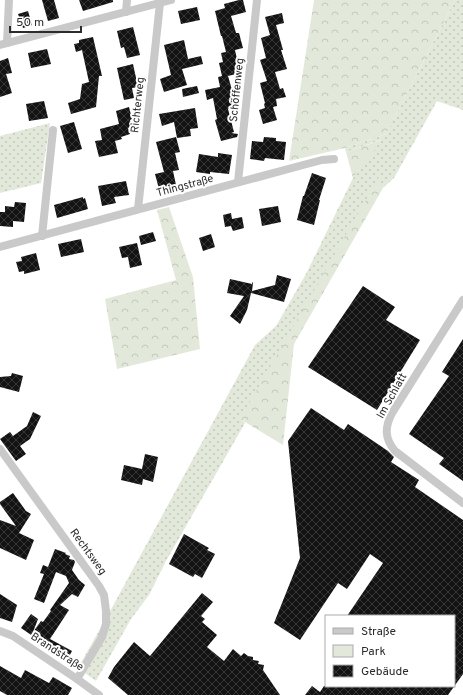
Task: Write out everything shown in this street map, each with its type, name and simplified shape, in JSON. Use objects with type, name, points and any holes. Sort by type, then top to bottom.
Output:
[{"type":"street","points":[[9,0],[3,44],[171,0]]},
{"type":"street","points":[[126,12],[127,0]]},
{"type":"street","name":"Schöffenweg","points":[[238,182],[257,0]]},
{"type":"street","name":"Richterweg","points":[[138,209],[160,3]]},
{"type":"street","points":[[42,236],[53,130]]},
{"type":"street","name":"Thingstraße","points":[[0,247],[238,182],[322,160],[334,159]]},
{"type":"street","name":"Im Schlatt","points":[[463,300],[392,413],[386,431],[390,445],[395,451],[463,503]]},
{"type":"street","name":"Rechtsweg","points":[[0,449],[104,595],[106,624],[102,637],[77,679]]},
{"type":"street","name":"Brandstraße","points":[[0,630],[13,636],[99,695]]},
{"type":"green space","points":[[314,0],[455,0],[386,134],[345,148],[289,161]]},
{"type":"green space","points":[[455,0],[463,0],[463,110],[437,101],[394,178],[383,188],[379,178],[241,419],[245,423],[166,561],[149,595],[131,619],[96,681],[78,668],[255,345],[276,326],[306,274],[353,178],[381,140],[346,152],[345,148],[386,134]]},
{"type":"green space","points":[[50,123],[41,183],[0,193],[0,136]]},
{"type":"green space","points":[[382,140],[353,178],[346,152]]},
{"type":"green space","points":[[379,177],[383,188],[294,344],[283,445],[240,419]]},
{"type":"green space","points":[[169,207],[193,277],[200,349],[117,369],[105,299],[176,280],[157,210]]},
{"type":"building","points":[[42,0],[54,0],[59,18],[48,21]]},
{"type":"building","points":[[79,0],[113,0],[113,2],[83,11]]},
{"type":"building","points":[[243,0],[246,12],[231,16],[236,33],[239,33],[243,48],[235,50],[240,73],[228,76],[237,107],[228,109],[234,132],[231,133],[238,134],[237,137],[221,141],[215,120],[217,119],[213,98],[207,100],[205,90],[220,87],[218,77],[222,76],[219,63],[223,62],[221,53],[226,52],[215,11],[225,8],[224,4]]},
{"type":"building","points":[[197,7],[200,20],[181,24],[178,11]]},
{"type":"building","points":[[28,11],[32,25],[23,28],[18,14]]},
{"type":"building","points":[[282,13],[284,23],[276,25],[283,50],[281,50],[287,69],[275,72],[280,89],[283,88],[286,97],[276,99],[277,106],[273,107],[277,120],[263,124],[259,110],[265,108],[265,103],[260,83],[267,81],[260,60],[266,58],[261,38],[270,35],[265,17]]},
{"type":"building","points":[[133,27],[140,55],[127,58],[124,47],[121,48],[117,31]]},
{"type":"building","points":[[93,37],[102,76],[99,76],[96,107],[71,114],[68,103],[80,99],[82,84],[89,82],[82,50],[76,52],[74,44],[79,43],[79,40]]},
{"type":"building","points":[[184,40],[188,59],[201,56],[203,64],[182,69],[187,85],[164,92],[160,79],[171,75],[164,45]]},
{"type":"building","points":[[47,49],[51,64],[31,68],[28,53]]},
{"type":"building","points":[[8,58],[12,73],[6,74],[12,93],[0,97],[0,61]]},
{"type":"building","points":[[133,64],[138,87],[132,88],[134,98],[124,100],[117,68]]},
{"type":"building","points":[[197,86],[199,93],[183,97],[182,89]]},
{"type":"building","points":[[44,101],[48,118],[29,121],[26,104]]},
{"type":"building","points":[[129,107],[132,119],[130,120],[131,127],[128,128],[130,134],[115,141],[118,153],[99,157],[95,141],[102,140],[100,129],[119,124],[116,111]]},
{"type":"building","points":[[195,108],[198,128],[190,129],[191,136],[177,138],[174,122],[162,126],[159,114]]},
{"type":"building","points":[[74,122],[82,149],[68,153],[60,126]]},
{"type":"building","points":[[176,137],[180,152],[175,153],[179,170],[173,171],[176,185],[159,189],[155,174],[164,172],[156,142]]},
{"type":"building","points":[[264,137],[276,138],[276,141],[286,142],[284,160],[265,158],[264,161],[250,159],[252,141],[263,142]]},
{"type":"building","points":[[218,153],[232,155],[229,174],[196,172],[199,154],[218,157]]},
{"type":"building","points":[[312,173],[326,178],[319,200],[314,225],[297,220],[303,196]]},
{"type":"building","points":[[126,181],[129,195],[114,197],[116,203],[102,206],[98,186]]},
{"type":"building","points":[[83,197],[83,199],[85,198],[88,209],[57,218],[54,205]]},
{"type":"building","points":[[15,202],[26,203],[24,222],[13,221],[13,227],[0,226],[0,212],[5,212],[5,206],[14,207]]},
{"type":"building","points":[[278,206],[281,222],[262,226],[259,209]]},
{"type":"building","points":[[231,213],[232,219],[242,217],[244,228],[233,231],[231,226],[225,227],[223,215]]},
{"type":"building","points":[[153,232],[156,241],[141,245],[139,236]]},
{"type":"building","points":[[211,234],[215,247],[203,251],[199,238]]},
{"type":"building","points":[[81,239],[84,252],[61,257],[58,244]]},
{"type":"building","points":[[137,243],[142,265],[130,268],[128,257],[122,258],[119,247]]},
{"type":"building","points":[[36,253],[40,270],[24,274],[24,271],[19,272],[16,262],[22,261],[21,257]]},
{"type":"building","points":[[277,275],[291,279],[284,302],[251,293],[247,310],[240,324],[230,316],[244,296],[227,293],[230,279],[252,284],[252,282],[253,283],[252,291],[275,285]]},
{"type":"building","points":[[363,286],[395,307],[386,320],[420,340],[377,410],[308,367]]},
{"type":"building","points":[[463,339],[463,481],[439,464],[444,458],[409,434],[449,376],[442,372]]},
{"type":"building","points":[[12,373],[23,376],[19,392],[0,387],[0,377],[11,376]]},
{"type":"building","points":[[311,408],[344,430],[348,424],[388,451],[394,457],[391,462],[419,480],[415,487],[463,520],[463,674],[455,685],[455,615],[348,615],[383,563],[370,554],[347,589],[338,583],[300,640],[274,623],[300,558],[288,441]]},
{"type":"building","points":[[33,412],[41,416],[30,439],[20,446],[26,454],[16,461],[0,439],[10,432],[13,436],[27,426]]},
{"type":"building","points":[[145,454],[158,457],[153,482],[143,479],[142,485],[121,480],[124,465],[142,469]]},
{"type":"building","points":[[13,493],[26,511],[31,514],[19,533],[34,540],[26,560],[0,548],[0,520],[16,526],[0,502]]},
{"type":"building","points":[[184,534],[209,548],[207,550],[215,554],[202,578],[195,574],[193,577],[169,564]]},
{"type":"building","points":[[55,549],[66,553],[65,554],[70,556],[69,559],[74,560],[75,562],[72,570],[79,580],[85,585],[78,597],[72,594],[60,605],[69,610],[50,639],[72,651],[67,660],[21,628],[31,614],[38,619],[33,632],[41,621],[43,622],[69,583],[66,576],[56,572],[44,603],[34,599],[44,574],[40,573],[43,565],[48,567]]},
{"type":"building","points":[[202,593],[213,602],[201,616],[205,619],[202,622],[217,635],[207,647],[224,661],[233,649],[241,656],[244,653],[253,657],[253,660],[259,661],[258,664],[264,665],[263,670],[280,695],[128,695],[108,678],[114,667],[134,642],[150,656]]},
{"type":"building","points":[[0,594],[17,605],[12,622],[0,618]]},
{"type":"building","points":[[0,666],[21,678],[25,670],[49,683],[53,677],[72,688],[68,695],[7,695],[0,691]]},
{"type":"building","points":[[312,686],[320,692],[324,686],[454,687],[448,695],[305,695]]}]
